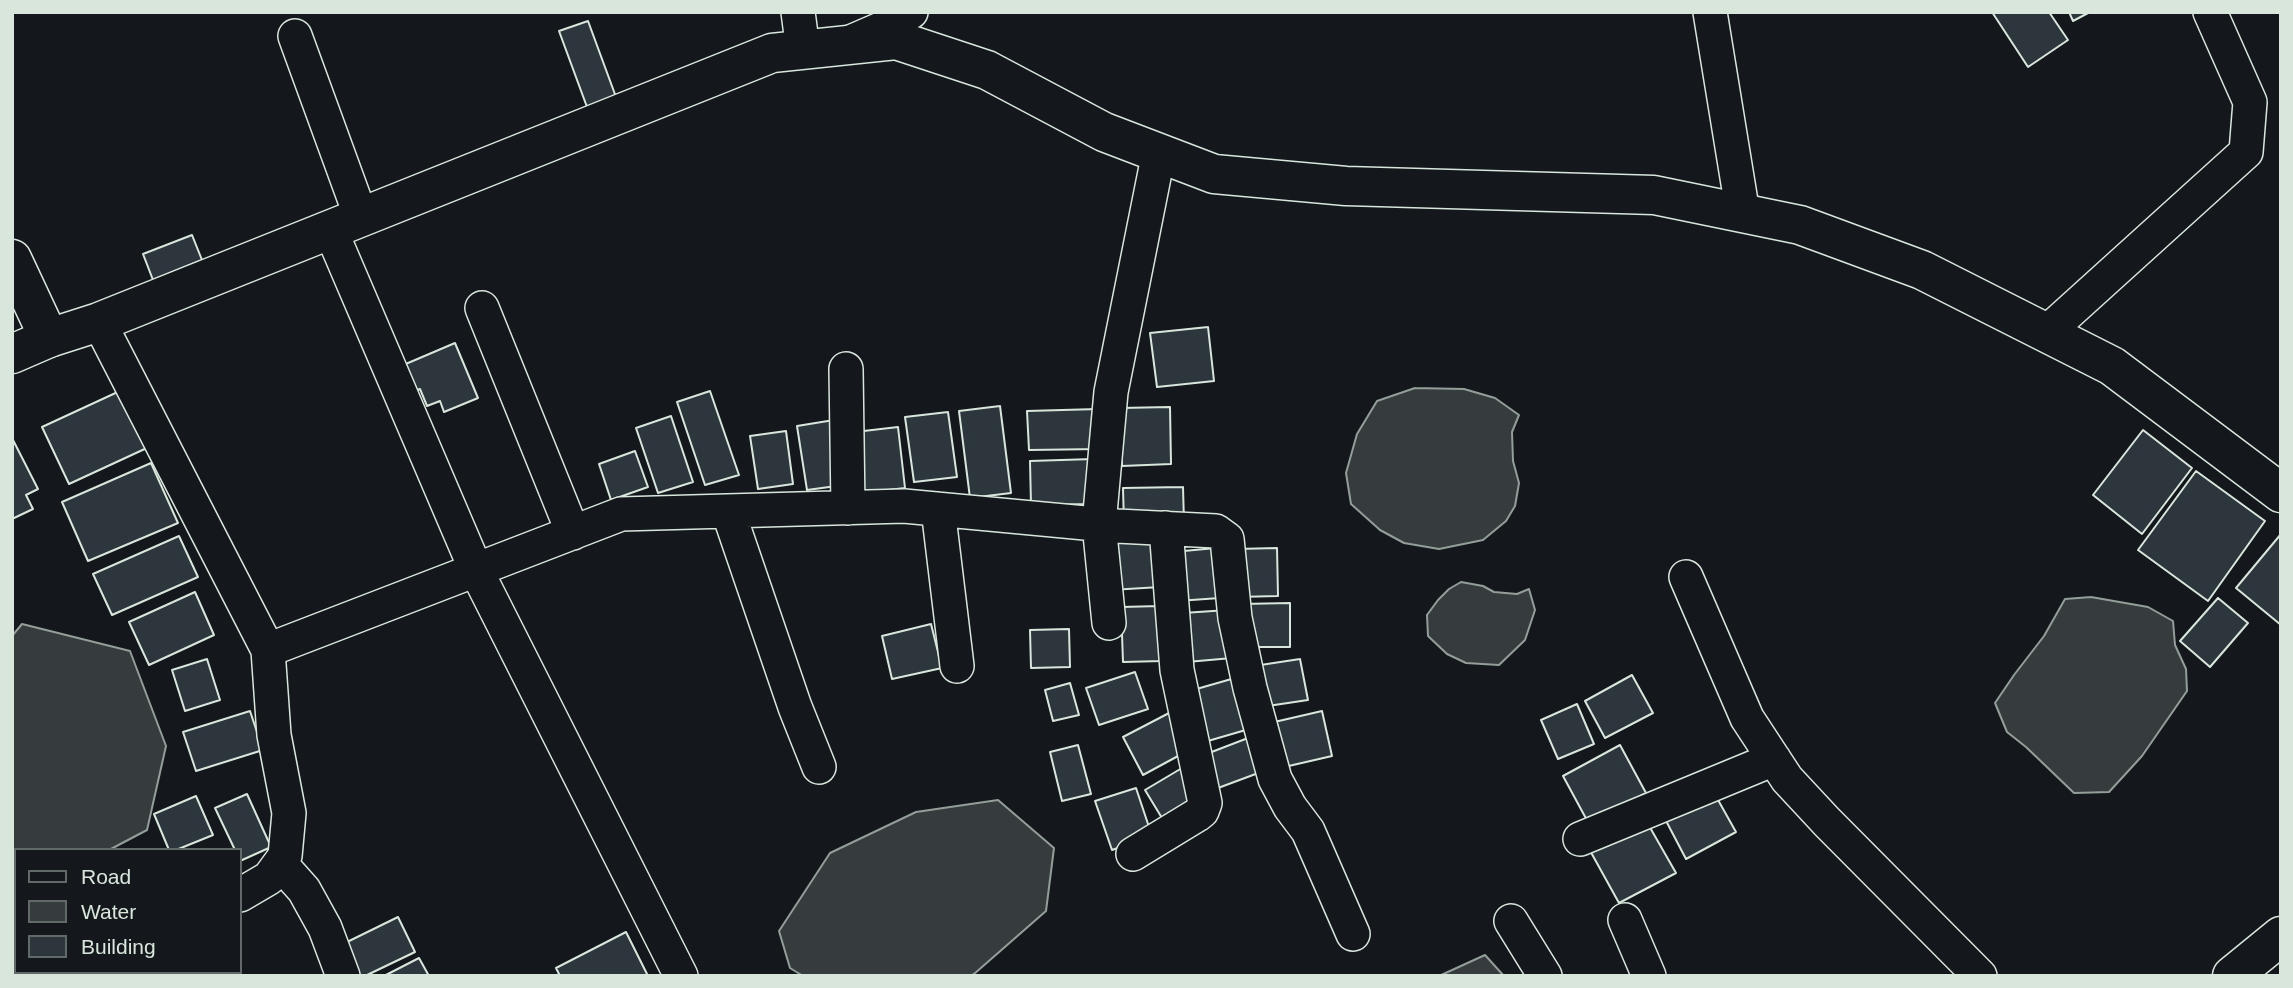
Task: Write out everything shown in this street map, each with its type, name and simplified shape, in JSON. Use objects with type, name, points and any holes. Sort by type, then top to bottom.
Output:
[{"type":"main road","points":[[12,354],[49,338],[99,322],[772,53],[896,40],[987,70],[1104,132],[1214,173],[1346,186],[1654,195],[1800,225],[1922,270],[2112,366],[2281,493]]},
{"type":"main road","points":[[12,259],[49,338]]},
{"type":"main road","points":[[2231,976],[2281,936]]},
{"type":"street","points":[[799,12],[803,50]]},
{"type":"street","points":[[841,46],[883,28],[911,12]]},
{"type":"street","points":[[1710,12],[1743,214]]},
{"type":"street","points":[[2046,333],[2246,152],[2250,102],[2210,12]]},
{"type":"street","points":[[295,36],[345,223],[477,570],[681,976]]},
{"type":"street","points":[[1109,623],[1099,524],[1111,393],[1159,152]]},
{"type":"street","points":[[482,307],[573,533]]},
{"type":"street","points":[[99,322],[268,650],[274,735],[289,813],[285,856],[269,878],[242,894]]},
{"type":"street","points":[[846,369],[848,508]]},
{"type":"street","points":[[268,650],[621,514],[904,506],[1099,524],[1216,531],[1227,539],[1235,618],[1250,688],[1275,779],[1290,807],[1308,831],[1353,934]]},
{"type":"street","points":[[938,509],[957,666]]},
{"type":"street","points":[[728,511],[795,708],[820,767]]},
{"type":"street","points":[[1133,854],[1202,811],[1205,803],[1177,670],[1166,528]]},
{"type":"street","points":[[1686,576],[1747,718],[1787,779],[1980,976]]},
{"type":"street","points":[[1580,839],[1774,759]]},
{"type":"street","points":[[280,863],[304,890],[326,928],[343,976]]},
{"type":"street","points":[[1625,920],[1649,976]]},
{"type":"street","points":[[1511,921],[1545,976]]},
{"type":"water","points":[[1415,388],[1464,389],[1495,398],[1519,415],[1512,432],[1513,461],[1519,483],[1515,506],[1506,521],[1483,540],[1439,549],[1404,543],[1380,530],[1351,504],[1346,473],[1357,434],[1377,401]]},
{"type":"water","points":[[1461,582],[1483,586],[1494,592],[1517,594],[1529,589],[1535,610],[1525,640],[1499,665],[1466,663],[1447,654],[1428,636],[1427,615],[1449,589]]},
{"type":"water","points":[[2091,597],[2148,607],[2173,621],[2175,645],[2186,669],[2187,691],[2142,756],[2109,792],[2074,793],[2007,732],[1995,703],[2044,636],[2065,599]]},
{"type":"water","points":[[22,624],[130,651],[166,746],[147,830],[113,848],[12,850],[12,636]]},
{"type":"water","points":[[998,800],[1054,848],[1046,911],[974,974],[803,976],[790,968],[779,931],[830,853],[916,812]]},
{"type":"water","points":[[1485,955],[1504,976],[1439,976]]},
{"type":"building","points":[[1992,12],[2049,12],[2068,40],[2028,67]]},
{"type":"building","points":[[2069,12],[2090,12],[2073,21]]},
{"type":"building","points":[[588,21],[616,97],[587,107],[559,31]]},
{"type":"building","points":[[192,235],[202,260],[153,280],[143,254]]},
{"type":"building","points":[[1208,327],[1214,381],[1157,387],[1150,333]]},
{"type":"building","points":[[455,343],[478,398],[444,412],[440,401],[427,406],[420,389],[412,392],[401,366]]},
{"type":"building","points":[[122,390],[149,447],[69,484],[42,427]]},
{"type":"building","points":[[710,391],[739,475],[705,485],[677,402]]},
{"type":"building","points":[[1000,406],[1011,493],[970,498],[959,411]]},
{"type":"building","points":[[1170,407],[1171,464],[1122,466],[1120,408]]},
{"type":"building","points":[[1098,409],[1099,449],[1029,450],[1027,411]]},
{"type":"building","points":[[948,412],[957,477],[914,482],[905,417]]},
{"type":"building","points":[[671,416],[693,482],[658,493],[636,428]]},
{"type":"building","points":[[834,420],[844,485],[807,490],[797,426]]},
{"type":"building","points":[[898,427],[905,488],[862,493],[855,432]]},
{"type":"building","points":[[2143,430],[2192,468],[2142,534],[2093,495]]},
{"type":"building","points":[[786,431],[793,484],[758,489],[750,436]]},
{"type":"building","points":[[12,438],[38,489],[26,495],[33,509],[12,519]]},
{"type":"building","points":[[635,451],[648,487],[611,500],[599,464]]},
{"type":"building","points":[[1093,459],[1094,504],[1031,505],[1030,461]]},
{"type":"building","points":[[151,463],[178,523],[88,561],[62,502]]},
{"type":"building","points":[[2196,471],[2265,521],[2208,601],[2138,550]]},
{"type":"building","points":[[1183,487],[1184,523],[1124,524],[1123,488]]},
{"type":"building","points":[[2281,534],[2281,625],[2236,588]]},
{"type":"building","points":[[179,536],[198,577],[112,615],[93,574]]},
{"type":"building","points":[[1157,540],[1160,587],[1111,590],[1109,543]]},
{"type":"building","points":[[1216,548],[1220,598],[1177,601],[1173,552]]},
{"type":"building","points":[[1277,548],[1278,596],[1237,597],[1236,549]]},
{"type":"building","points":[[195,592],[214,635],[149,665],[129,622]]},
{"type":"building","points":[[2218,598],[2248,623],[2210,667],[2180,641]]},
{"type":"building","points":[[1290,603],[1290,647],[1243,647],[1241,604]]},
{"type":"building","points":[[1160,606],[1162,661],[1123,662],[1121,607]]},
{"type":"building","points":[[1228,610],[1232,658],[1187,662],[1183,613]]},
{"type":"building","points":[[931,624],[942,668],[892,679],[882,636]]},
{"type":"building","points":[[1069,629],[1070,667],[1031,668],[1030,630]]},
{"type":"building","points":[[207,659],[220,700],[185,711],[172,670]]},
{"type":"building","points":[[1300,659],[1308,700],[1261,707],[1254,666]]},
{"type":"building","points":[[1135,672],[1148,709],[1099,725],[1086,688]]},
{"type":"building","points":[[1632,675],[1653,713],[1605,738],[1585,701]]},
{"type":"building","points":[[1242,676],[1256,727],[1201,743],[1186,692]]},
{"type":"building","points":[[1070,683],[1079,715],[1053,721],[1045,690]]},
{"type":"building","points":[[1577,704],[1594,744],[1558,759],[1541,720]]},
{"type":"building","points":[[250,711],[263,750],[196,771],[183,732]]},
{"type":"building","points":[[1322,711],[1332,756],[1280,768],[1270,723]]},
{"type":"building","points":[[1171,712],[1191,749],[1143,775],[1123,737]]},
{"type":"building","points":[[1248,738],[1261,772],[1210,791],[1196,758]]},
{"type":"building","points":[[1078,745],[1091,794],[1062,801],[1050,752]]},
{"type":"building","points":[[1620,745],[1646,793],[1589,824],[1563,776]]},
{"type":"building","points":[[1182,768],[1202,800],[1165,823],[1145,790]]},
{"type":"building","points":[[1136,788],[1152,836],[1112,850],[1095,801]]},
{"type":"building","points":[[1713,791],[1736,832],[1686,859],[1664,817]]},
{"type":"building","points":[[247,794],[271,847],[242,860],[242,848],[234,848],[215,808]]},
{"type":"building","points":[[196,796],[213,835],[181,848],[168,848],[154,814]]},
{"type":"building","points":[[1644,817],[1676,873],[1619,903],[1588,847]]},
{"type":"building","points":[[398,917],[415,952],[365,976],[356,976],[341,945]]},
{"type":"building","points":[[626,932],[648,976],[560,976],[556,968]]},
{"type":"building","points":[[419,958],[429,976],[384,976]]},
{"type":"building","points":[[90,974],[135,976],[91,976]]},
{"type":"building","points":[[162,974],[194,974],[189,976]]}]
